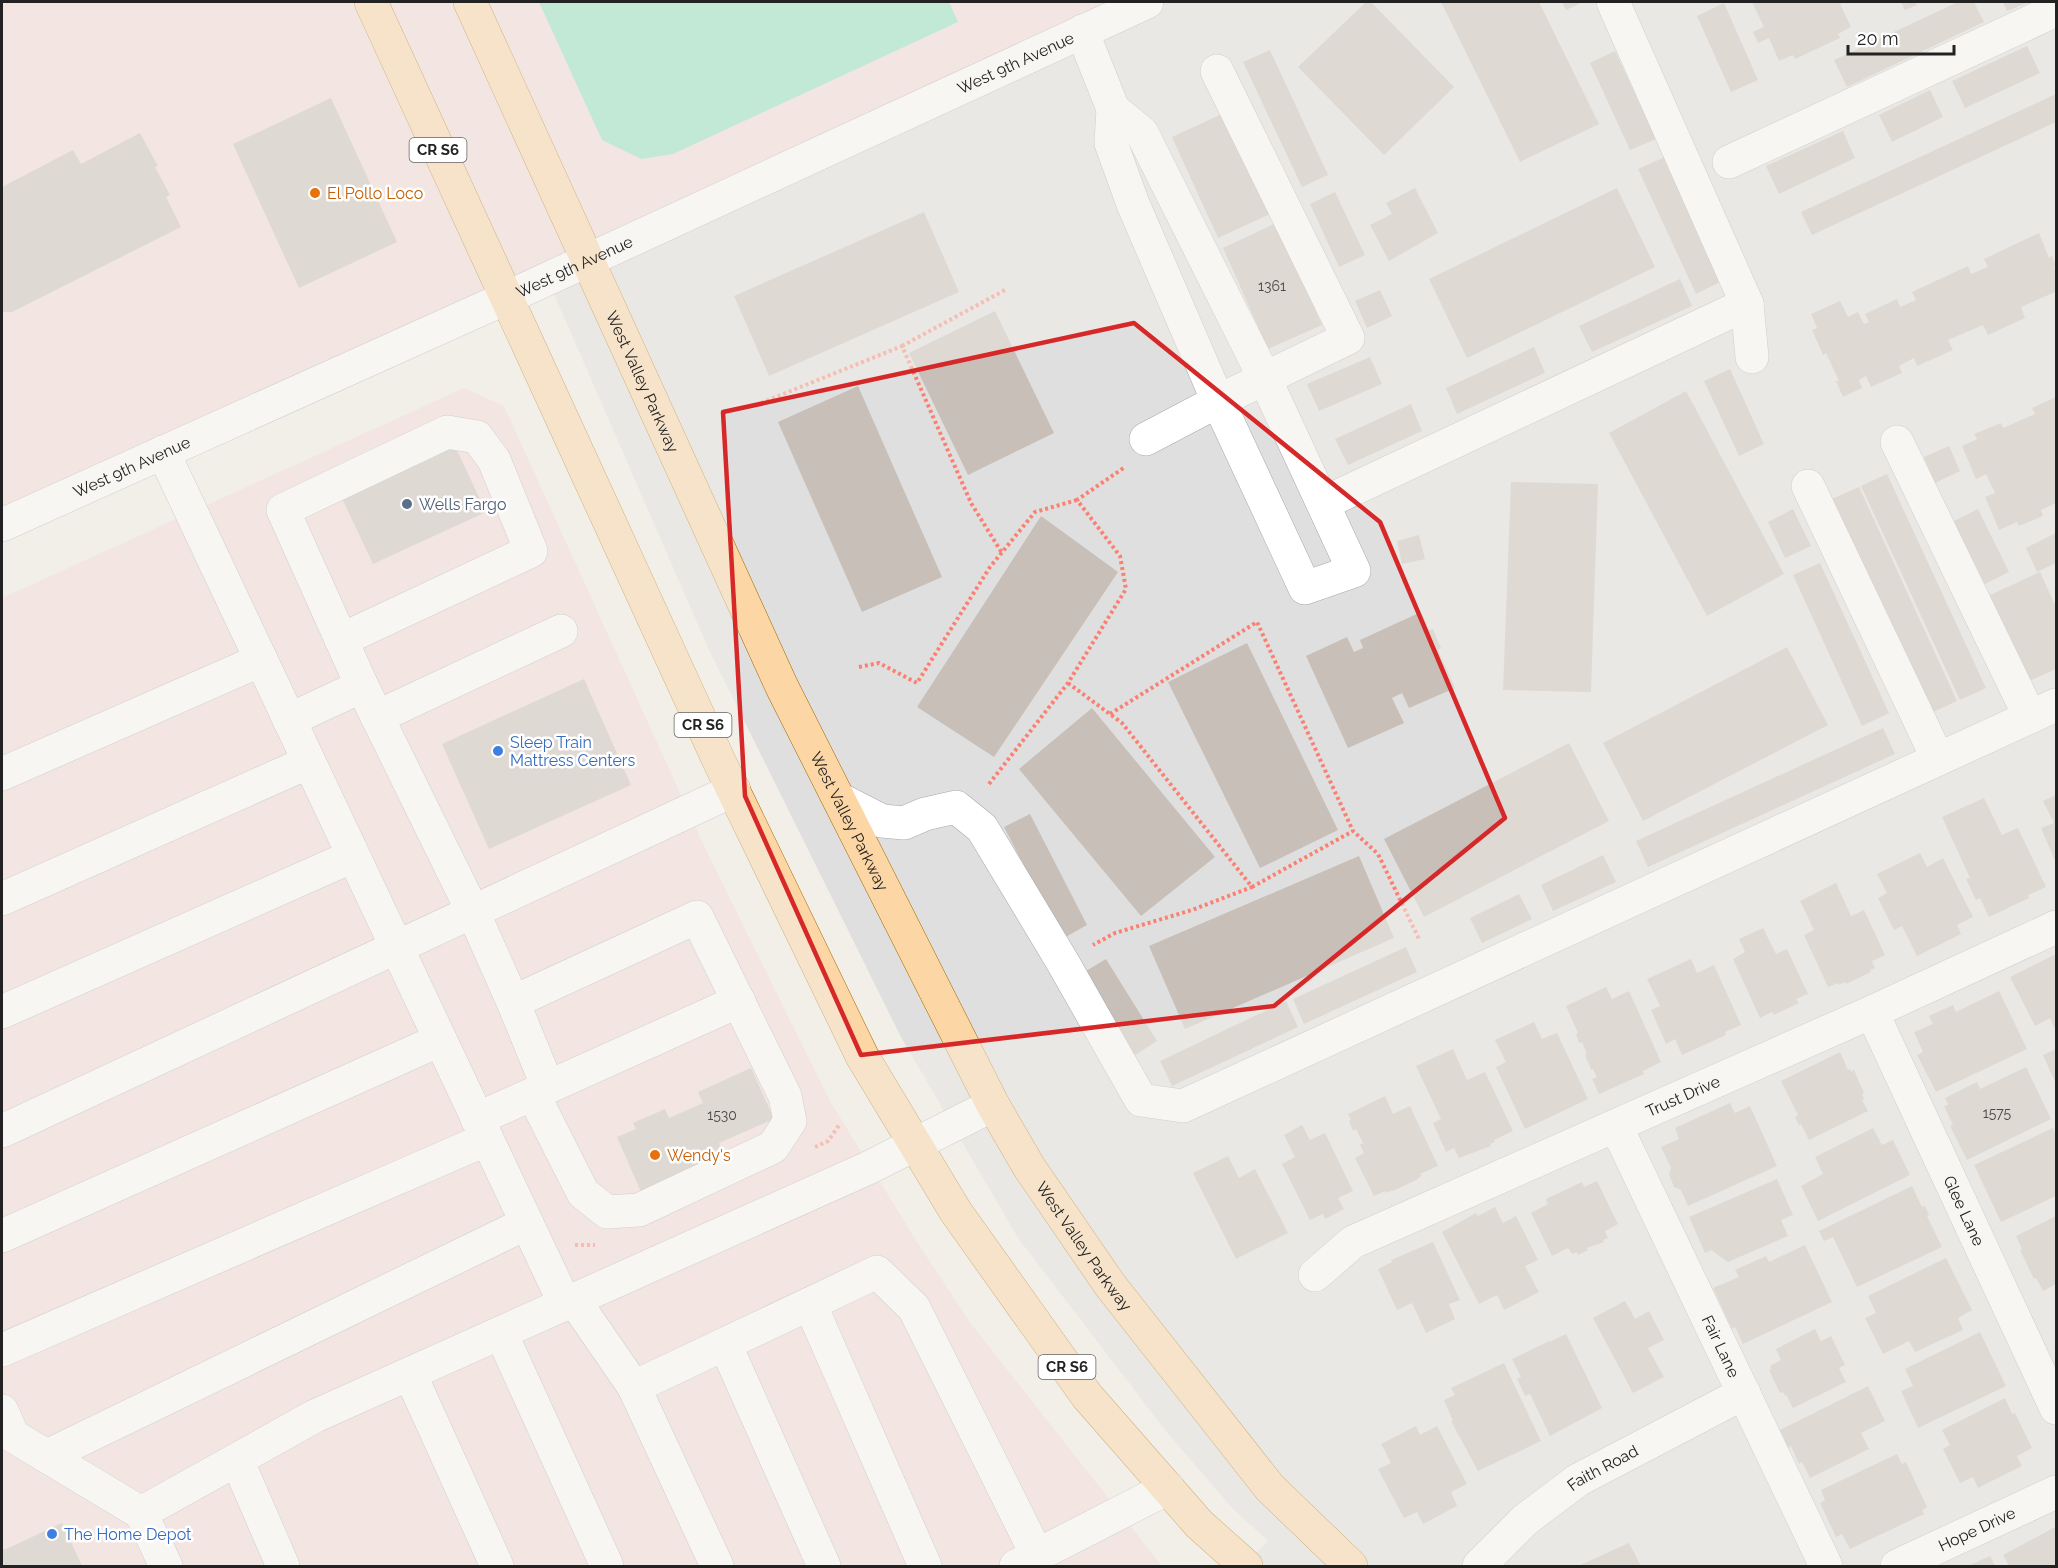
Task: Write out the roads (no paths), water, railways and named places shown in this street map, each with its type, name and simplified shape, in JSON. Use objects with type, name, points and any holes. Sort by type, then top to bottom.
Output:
[{"type":"main road","name":"CR S6","points":[[371,2],[734,790],[861,1056],[956,1212],[1087,1396],[1199,1524],[1246,1566]]},
{"type":"main road","name":"West Valley Parkway","points":[[470,2],[782,687],[993,1105],[1029,1167],[1110,1285],[1270,1488],[1351,1566]]},
{"type":"street","name":"West 9th Avenue","points":[[2,525],[506,298],[1147,2]]},
{"type":"street","points":[[1613,2],[1746,304],[1752,357]]},
{"type":"street","points":[[1729,162],[2056,10]]},
{"type":"street","points":[[1082,31],[1113,110],[1111,143],[1126,184],[1218,401],[1305,588],[1354,571],[1265,379],[1142,133],[1113,110]]},
{"type":"street","points":[[1146,439],[1348,338],[1217,71]]},
{"type":"street","points":[[1324,503],[1746,304]]},
{"type":"street","points":[[341,640],[531,552],[494,459],[477,436],[447,432],[283,510],[341,640],[362,686],[473,912],[513,1002],[541,1091],[583,1192],[607,1212],[639,1210],[773,1147],[790,1121],[785,1096],[697,917],[513,1002]]},
{"type":"street","points":[[839,799],[882,821],[904,823],[925,814],[956,807],[982,828],[1062,961],[1141,1100],[1183,1106],[2043,711],[1897,442]]},
{"type":"street","points":[[164,452],[527,1223],[569,1302],[634,1387],[717,1566]]},
{"type":"street","points":[[1808,486],[1938,759]]},
{"type":"street","points":[[377,717],[561,631]]},
{"type":"street","points":[[2,774],[261,660]]},
{"type":"street","points":[[289,720],[362,686]]},
{"type":"street","points":[[2,899],[309,762]]},
{"type":"street","points":[[2,1131],[734,790]]},
{"type":"street","points":[[2,1012],[353,856]]},
{"type":"street","name":"Trust Drive","points":[[1315,1275],[1353,1242],[1872,1012],[2056,927]]},
{"type":"street","points":[[2,1350],[482,1129],[541,1091],[739,1001]]},
{"type":"street","name":"Glee Lane","points":[[1872,1012],[2056,1408]]},
{"type":"street","points":[[2,1236],[440,1040]]},
{"type":"street","points":[[141,1513],[315,1416],[868,1168],[993,1105]]},
{"type":"street","name":"Fair Lane","points":[[1617,1126],[1826,1566]]},
{"type":"street","points":[[47,1456],[527,1223]]},
{"type":"street","points":[[634,1387],[877,1272],[914,1308],[1042,1559],[1168,1488]]},
{"type":"street","points":[[810,1304],[925,1566]]},
{"type":"street","points":[[501,1332],[607,1566]]},
{"type":"street","points":[[725,1344],[824,1566]]},
{"type":"street","points":[[410,1374],[496,1566]]},
{"type":"street","name":"Faith Road","points":[[1479,1566],[1525,1520],[1578,1480],[1744,1393]]},
{"type":"street","points":[[2,1411],[13,1436],[141,1513],[166,1566]]},
{"type":"street","points":[[237,1460],[284,1566]]},
{"type":"street","name":"Hope Drive","points":[[1897,1566],[2056,1492]]},
{"type":"place","name":"El Pollo Loco","points":[[315,193]]},
{"type":"place","name":"Wells Fargo","points":[[407,504]]},
{"type":"place","name":"Sleep Train Mattress Centers","points":[[498,751]]},
{"type":"place","name":"Wendy's","points":[[655,1155]]},
{"type":"place","name":"The Home Depot","points":[[52,1534]]}]
